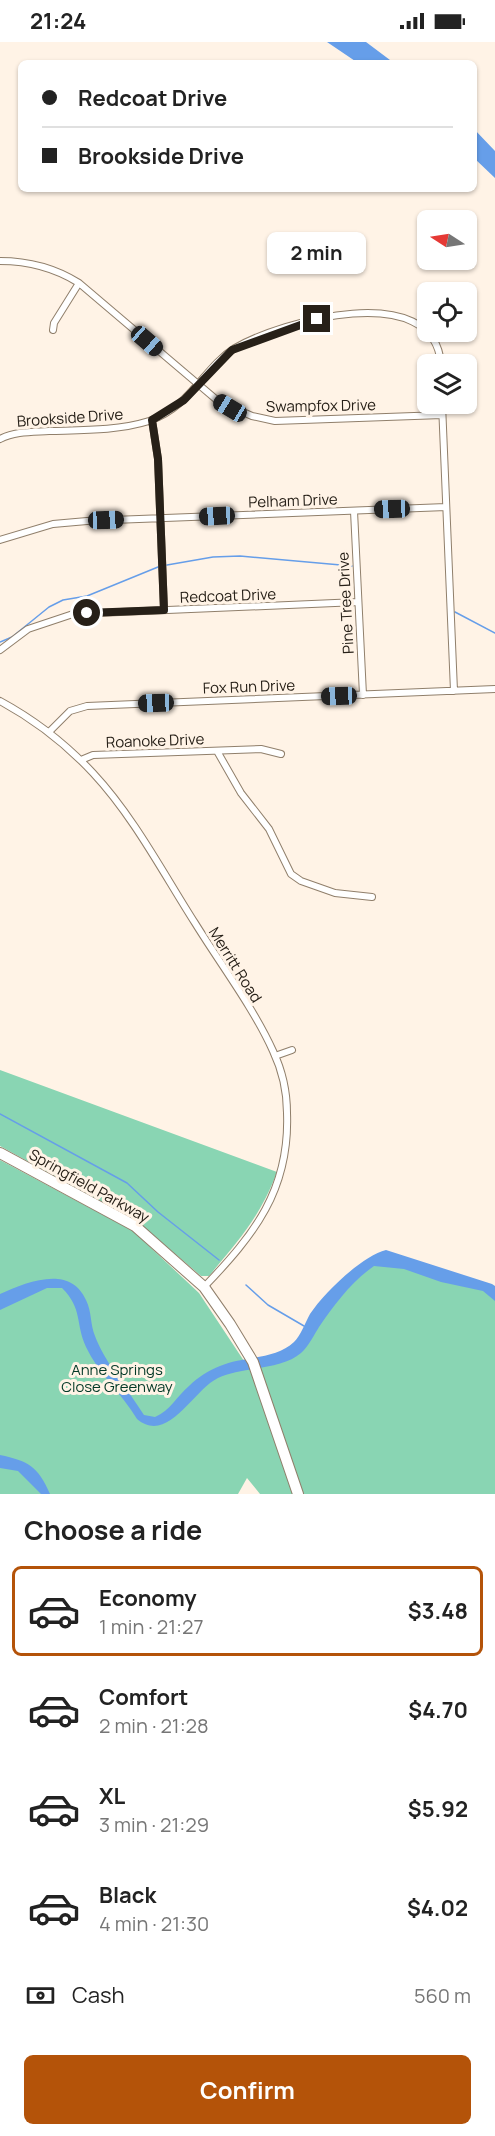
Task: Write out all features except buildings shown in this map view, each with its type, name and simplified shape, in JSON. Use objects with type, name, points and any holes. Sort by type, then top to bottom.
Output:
[{"type":"main road","name":"Springfield Parkway","points":[[0,1153],[135,1226],[204,1287],[241,1343],[263,1388],[298,1494]]},
{"type":"street","name":"Swampfox Drive","points":[[0,261],[46,267],[62,272],[79,283],[199,385],[230,408],[252,417],[275,421],[442,415]]},
{"type":"street","points":[[53,330],[54,323],[79,283]]},
{"type":"street","name":"Brookside Drive","points":[[0,439],[14,434],[117,428],[152,420],[174,408],[226,355],[242,345],[303,322],[340,315],[393,314],[410,320],[429,334],[437,354]]},
{"type":"street","points":[[442,415],[454,691]]},
{"type":"street","points":[[152,420],[158,459],[164,610]]},
{"type":"street","name":"Pelham Drive","points":[[0,540],[53,524],[446,507]]},
{"type":"street","name":"Pine Tree Drive","points":[[354,511],[363,695]]},
{"type":"street","name":"Redcoat Drive","points":[[0,650],[28,629],[60,616],[358,602]]},
{"type":"street","name":"Fox Run Drive","points":[[49,732],[70,711],[87,706],[495,689]]},
{"type":"street","name":"Merritt Road","points":[[0,701],[49,732],[81,760],[130,821],[259,1026],[275,1056],[287,1113],[285,1154],[277,1186],[256,1229],[204,1287]]},
{"type":"street","points":[[217,751],[261,749],[281,754]]},
{"type":"street","name":"Roanoke Drive","points":[[81,760],[93,755],[217,751],[241,793],[269,829],[291,874],[301,881],[335,893],[372,897]]},
{"type":"street","points":[[275,1056],[292,1050]]},
{"type":"green space","points":[[0,1070],[277,1172],[248,1227],[209,1276],[201,1276],[138,1222],[0,1146]]},
{"type":"green space","name":"Anne Springs Close Greenway","points":[[0,1160],[133,1231],[199,1293],[246,1364],[274,1358],[307,1333],[374,1260],[495,1292],[495,1494],[260,1494],[247,1478],[238,1494],[0,1494]]},
{"type":"water","points":[[327,42],[366,42],[390,60],[354,60]]},
{"type":"water","points":[[477,132],[495,151],[495,178],[477,161]]},
{"type":"water","points":[[386,1250],[492,1284],[495,1286],[495,1301],[483,1291],[441,1282],[404,1269],[374,1266],[344,1294],[301,1353],[293,1359],[218,1378],[170,1421],[159,1425],[148,1425],[137,1419],[97,1366],[86,1347],[73,1303],[62,1288],[47,1288],[0,1310],[0,1294],[11,1289],[47,1279],[70,1282],[79,1289],[86,1300],[95,1336],[111,1366],[144,1415],[155,1417],[169,1407],[203,1374],[229,1363],[268,1355],[286,1348],[294,1342],[310,1314],[334,1286],[355,1267]]},
{"type":"water","points":[[0,1455],[31,1466],[41,1477],[50,1494],[41,1494],[18,1471],[0,1468]]},
{"type":"waterway","points":[[167,565],[213,557],[240,556],[352,566]]},
{"type":"waterway","points":[[0,642],[12,637],[49,607],[63,600],[87,596],[158,567]]},
{"type":"waterway","points":[[455,612],[495,633]]},
{"type":"waterway","points":[[0,1114],[127,1183],[158,1212],[219,1260]]},
{"type":"waterway","points":[[246,1285],[268,1305],[304,1326]]},
{"type":"route","points":[[87,613],[164,610],[158,459],[152,420],[184,400],[232,350],[303,322],[317,319]]}]
